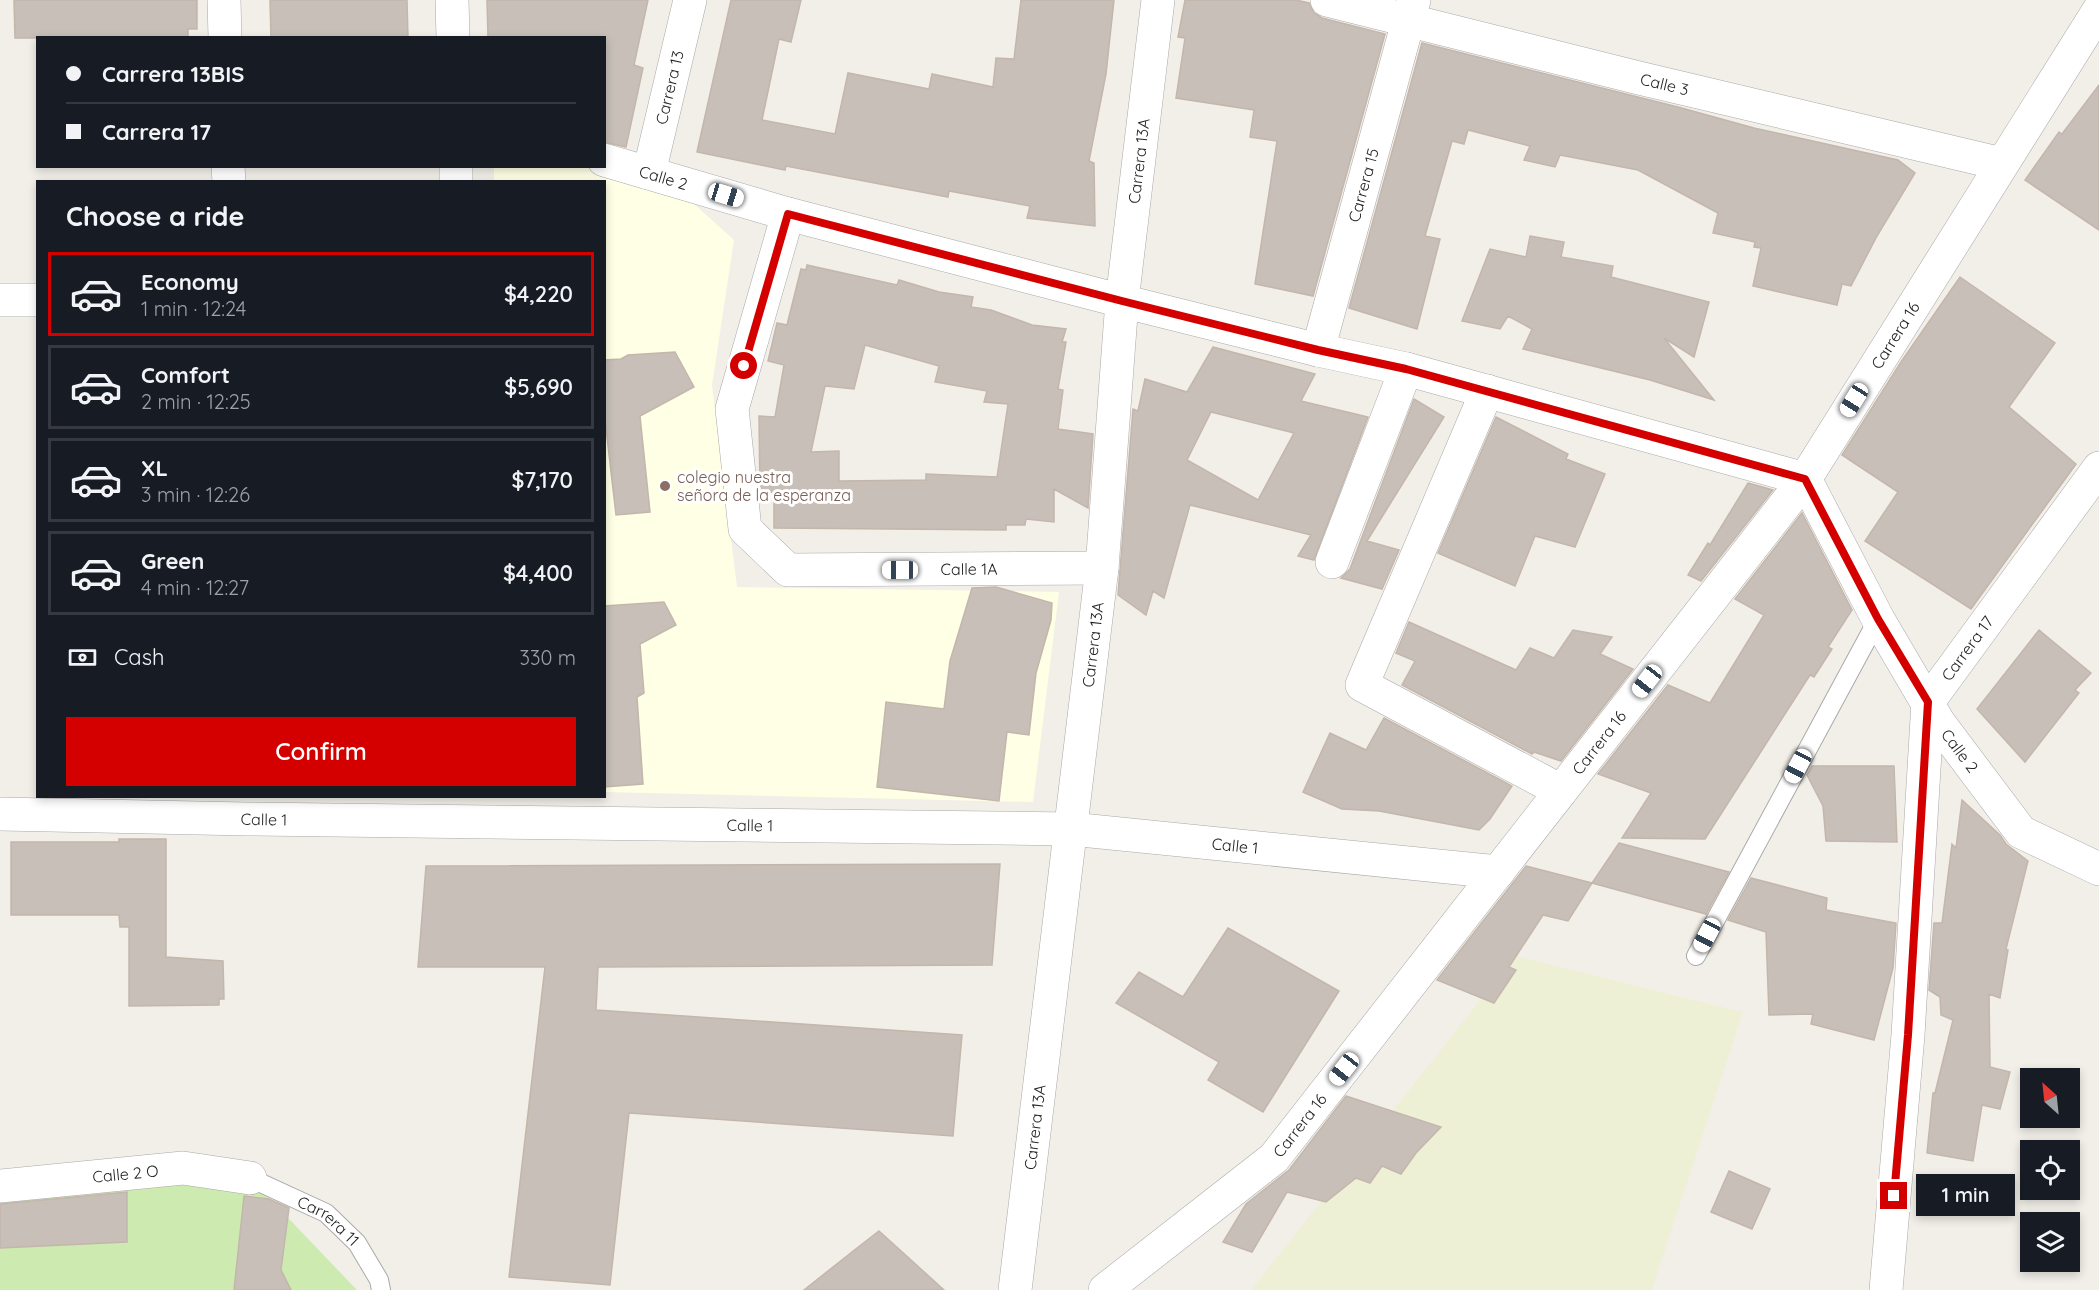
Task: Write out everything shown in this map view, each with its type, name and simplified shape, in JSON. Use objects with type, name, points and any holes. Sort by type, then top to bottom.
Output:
[{"type":"street","points":[[224,0],[225,36]]},
{"type":"street","points":[[452,0],[453,36]]},
{"type":"street","name":"Carrera 13","points":[[649,172],[690,0]]},
{"type":"street","name":"Carrera 13A","points":[[1015,1290],[1102,568],[1122,301],[1158,0]]},
{"type":"street","name":"Calle 3","points":[[1327,0],[1412,10],[1639,78],[2002,164]]},
{"type":"street","name":"Carrera 15","points":[[1318,350],[1412,10]]},
{"type":"street","name":"Carrera 16","points":[[1105,1290],[1274,1158],[1805,479],[2099,10]]},
{"type":"street","name":"Calle 2","points":[[606,161],[788,214],[1122,301],[1318,350],[1406,369],[1805,479],[1878,619],[1939,723],[2021,832],[2099,869]]},
{"type":"street","name":"Calle 1A","points":[[788,214],[732,409],[745,529],[788,570],[1102,568]]},
{"type":"street","points":[[0,300],[36,300]]},
{"type":"street","points":[[1332,562],[1406,369]]},
{"type":"street","points":[[1487,391],[1362,685],[1561,791]]},
{"type":"street","name":"Carrera 17","points":[[1928,702],[2099,468]]},
{"type":"street","points":[[1886,1290],[1908,1035],[1928,702]]},
{"type":"street","name":"Calle 1","points":[[0,814],[246,808],[466,809],[1071,829],[1498,872]]},
{"type":"street","name":"Calle 2 O","points":[[0,1186],[183,1168],[250,1178]]},
{"type":"lane","points":[[1696,956],[1878,619]]},
{"type":"lane","name":"Carrera 11","points":[[250,1178],[326,1213],[357,1243],[379,1280],[381,1290]]},
{"type":"shaded area","name":"colegio nuestra señora de la esperanza","points":[[606,166],[664,177],[734,240],[712,385],[737,587],[1059,592],[1033,802],[606,792],[606,180],[494,180],[494,168]]},
{"type":"shaded area","points":[[1515,956],[1743,1012],[1652,1290],[1251,1290]]},
{"type":"green space","points":[[250,1178],[357,1290],[0,1290],[0,1187]]},
{"type":"building","points":[[14,0],[197,0],[197,29],[188,29],[188,36],[15,38]]},
{"type":"building","points":[[270,0],[407,0],[408,36],[271,36]]},
{"type":"building","points":[[487,0],[648,0],[634,65],[643,68],[626,147],[606,142],[606,36],[488,36]]},
{"type":"building","points":[[731,0],[801,0],[791,42],[779,39],[762,120],[835,134],[848,73],[929,89],[932,74],[993,87],[996,58],[1014,59],[1021,0],[1114,0],[1106,74],[1089,161],[1094,163],[1095,226],[1027,218],[1030,206],[949,191],[948,197],[786,166],[785,170],[697,152]]},
{"type":"building","points":[[1185,0],[1296,0],[1309,3],[1314,13],[1322,18],[1385,34],[1313,296],[1255,284],[1277,141],[1250,137],[1254,110],[1176,98],[1185,38],[1178,37]]},
{"type":"building","points":[[1422,43],[1754,128],[1898,160],[1915,173],[1877,236],[1851,286],[1842,284],[1837,305],[1753,286],[1761,248],[1754,247],[1755,242],[1713,233],[1718,213],[1638,170],[1560,155],[1555,167],[1524,160],[1530,146],[1468,130],[1464,144],[1452,141],[1425,236],[1440,239],[1417,329],[1349,308]]},
{"type":"building","points":[[2099,85],[2099,230],[2025,180],[2059,132],[2062,134]]},
{"type":"building","points":[[1530,236],[1564,242],[1561,257],[1613,266],[1611,277],[1709,302],[1694,357],[1664,338],[1714,400],[1650,380],[1523,349],[1532,329],[1508,316],[1500,329],[1462,321],[1490,249],[1526,257]]},
{"type":"building","points":[[807,265],[897,285],[899,280],[939,292],[973,297],[971,307],[991,310],[1032,325],[1066,329],[1062,342],[1066,342],[1058,389],[1063,390],[1058,429],[1093,434],[1088,508],[1054,489],[1054,522],[1026,519],[1025,525],[1006,525],[1006,530],[774,528],[774,492],[760,493],[759,416],[775,417],[784,365],[768,361],[777,323],[787,325],[801,269],[806,270]],"holes":[[[865,345],[939,366],[935,382],[987,391],[984,402],[1008,404],[997,477],[926,474],[926,480],[839,481],[839,451],[811,452],[825,386],[854,389]]]},
{"type":"building","points":[[1960,277],[2055,343],[2009,407],[2076,464],[1971,609],[1865,541],[1898,492],[1842,455],[1901,362]]},
{"type":"building","points":[[1213,347],[1315,374],[1301,401],[1368,417],[1314,560],[1298,556],[1311,535],[1190,505],[1164,598],[1153,591],[1146,615],[1118,595],[1133,409],[1138,411],[1145,379],[1187,392]],"holes":[[[1211,412],[1294,433],[1258,500],[1187,460]]]},
{"type":"building","points":[[675,352],[694,387],[640,416],[650,512],[616,515],[606,428],[606,360],[621,359],[628,355]]},
{"type":"building","points":[[1414,399],[1444,417],[1367,541],[1399,550],[1382,589],[1341,578],[1350,569]]},
{"type":"building","points":[[1496,417],[1568,454],[1566,459],[1605,474],[1575,547],[1535,536],[1515,586],[1438,553]]},
{"type":"building","points":[[1748,483],[1773,490],[1701,581],[1688,575],[1708,543],[1710,545]]},
{"type":"building","points":[[1802,513],[1852,610],[1828,647],[1832,649],[1814,677],[1810,675],[1705,839],[1622,838],[1651,793],[1598,774],[1668,685],[1710,703],[1764,615],[1735,599]]},
{"type":"building","points":[[996,587],[1052,603],[1051,620],[1036,673],[1029,735],[1007,732],[999,801],[877,787],[886,702],[944,709],[950,661],[972,588]]},
{"type":"building","points":[[664,602],[676,625],[640,644],[644,693],[637,697],[643,784],[606,787],[606,606]]},
{"type":"building","points":[[1409,622],[1516,670],[1530,648],[1554,658],[1573,630],[1612,637],[1600,654],[1633,669],[1561,761],[1534,752],[1532,754],[1402,685],[1415,661],[1396,653]]},
{"type":"building","points":[[2039,630],[2091,673],[2075,690],[2079,693],[2025,762],[1977,709]]},
{"type":"building","points":[[1384,718],[1512,786],[1490,819],[1479,830],[1379,811],[1342,809],[1303,792],[1330,733],[1366,750]]},
{"type":"building","points":[[1812,766],[1894,766],[1897,842],[1826,841],[1823,806],[1807,775]]},
{"type":"building","points":[[1962,800],[2000,835],[2006,844],[2028,861],[2006,949],[2008,950],[2000,998],[1989,994],[1990,1067],[2010,1072],[2000,1109],[1982,1105],[1973,1161],[1927,1153],[1933,1093],[1935,1093],[1953,1020],[1941,1015],[1940,997],[1929,990],[1934,923],[1942,923],[1952,844],[1956,848]]},
{"type":"building","points":[[119,839],[166,839],[166,957],[223,961],[224,999],[219,999],[219,1005],[129,1006],[129,927],[120,927],[119,915],[11,915],[11,842],[119,842]]},
{"type":"building","points":[[1619,843],[1729,872],[1706,914],[1592,883]]},
{"type":"building","points":[[1000,864],[992,965],[598,967],[596,1010],[962,1035],[953,1136],[629,1113],[610,1285],[509,1277],[545,967],[418,967],[426,866]]},
{"type":"building","points":[[1526,866],[1592,883],[1568,921],[1543,915],[1509,967],[1516,970],[1494,1003],[1437,980]]},
{"type":"building","points":[[1751,878],[1827,898],[1826,910],[1896,923],[1893,968],[1874,1040],[1811,1024],[1813,1014],[1769,1015],[1766,932],[1728,920]]},
{"type":"building","points":[[1228,928],[1339,991],[1263,1112],[1208,1080],[1219,1062],[1116,1003],[1139,972],[1183,997]]},
{"type":"building","points":[[1346,1096],[1441,1127],[1416,1153],[1401,1174],[1382,1166],[1370,1183],[1356,1178],[1326,1202],[1287,1192],[1252,1252],[1223,1242],[1246,1204],[1289,1170]]},
{"type":"building","points":[[1729,1171],[1770,1189],[1752,1229],[1711,1212]]},
{"type":"building","points":[[127,1192],[127,1242],[0,1248],[0,1204]]},
{"type":"building","points":[[244,1196],[269,1199],[289,1208],[281,1270],[291,1290],[234,1290]]},
{"type":"building","points":[[879,1231],[944,1290],[804,1290],[857,1248]]},
{"type":"place","name":"colegio nuestra señora de la esperanza","points":[[665,486]]},
{"type":"route","points":[[744,366],[788,214],[1122,301],[1318,350],[1406,369],[1805,479],[1878,619],[1928,702],[1908,1035],[1894,1196]]}]
